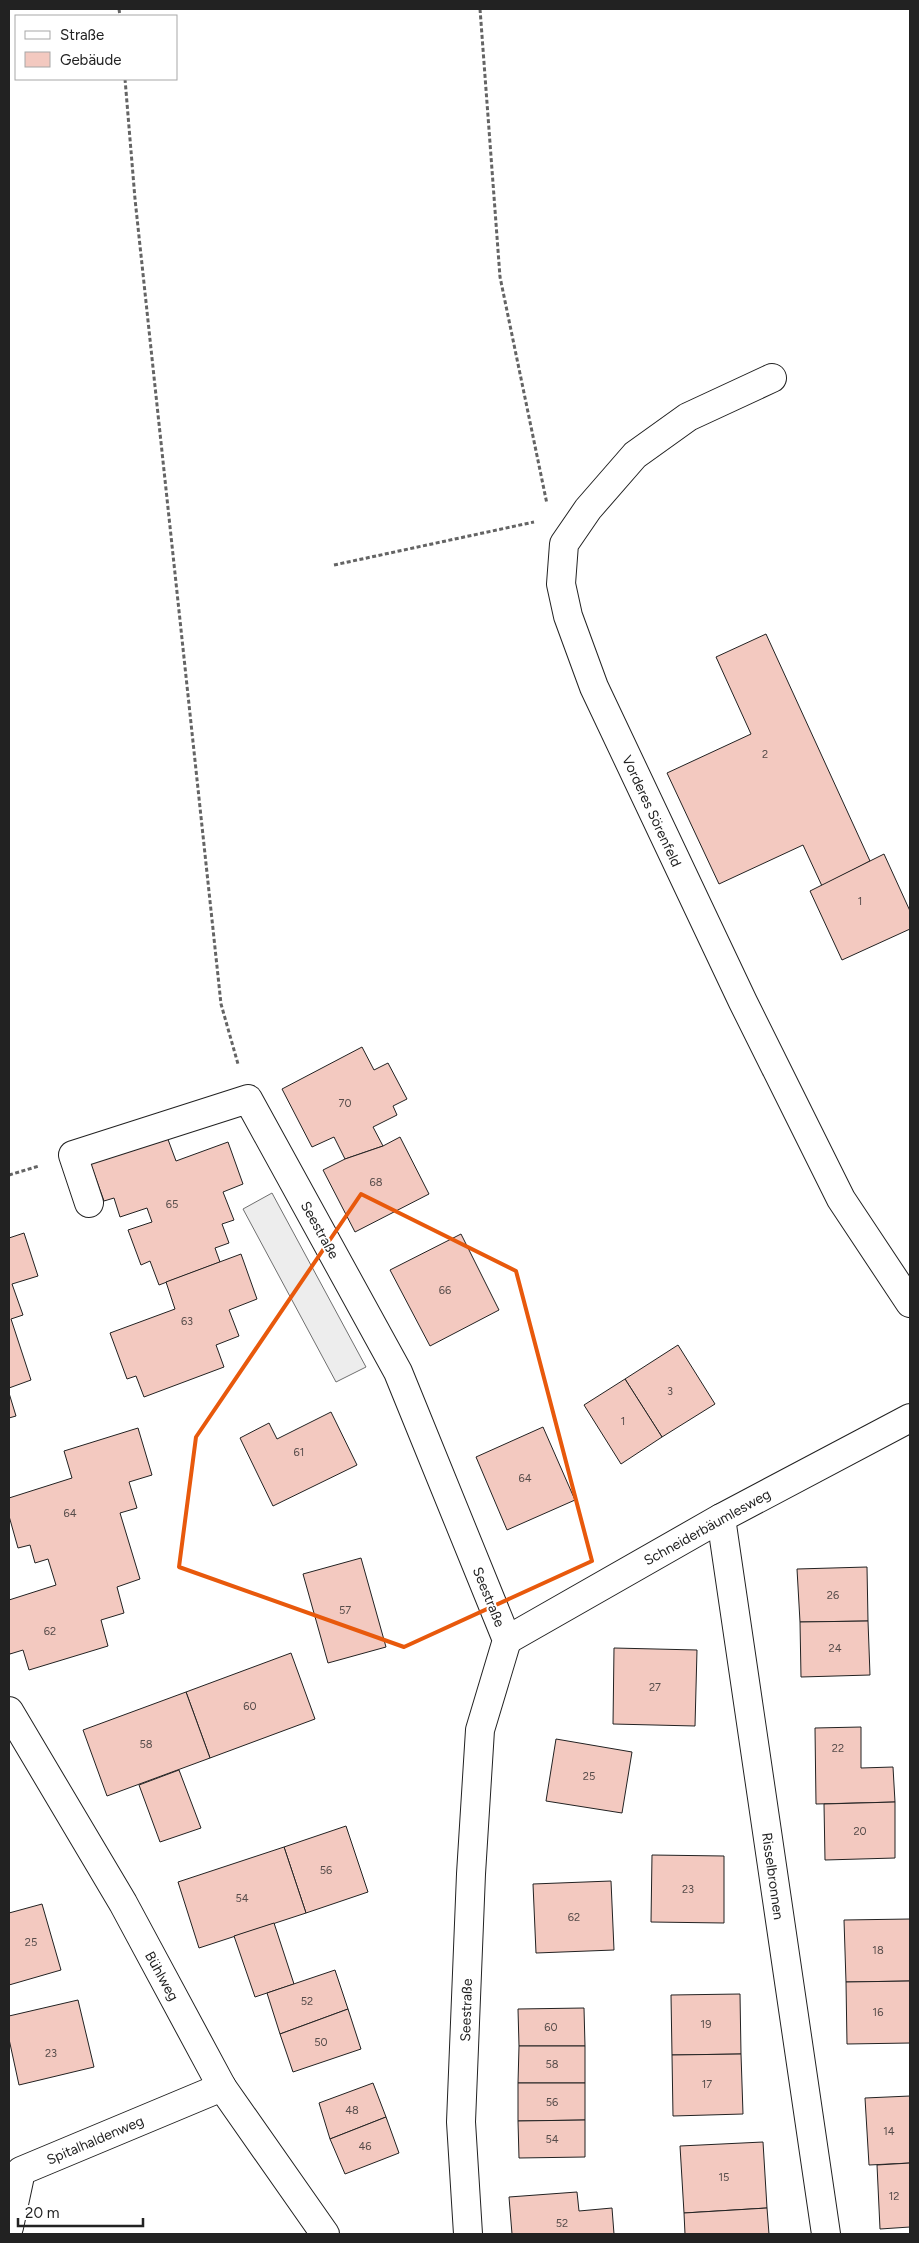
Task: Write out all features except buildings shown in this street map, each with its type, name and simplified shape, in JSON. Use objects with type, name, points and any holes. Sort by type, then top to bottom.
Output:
[{"type":"street","name":"Vorderes Sörenfeld","points":[[772,378],[681,423],[635,456],[588,509],[564,544],[561,584],[568,616],[594,687],[743,1002],[841,1199],[910,1303]]},
{"type":"street","points":[[89,1203],[73,1155],[248,1098]]},
{"type":"street","name":"Seestraße","points":[[248,1098],[398,1372],[507,1640],[480,1730],[471,1874],[462,2122],[468,2234]]},
{"type":"street","name":"Schneiderbäumlesweg","points":[[507,1640],[721,1518],[910,1418]]},
{"type":"street","name":"Risselbronnen","points":[[721,1518],[826,2234]]},
{"type":"street","name":"Bühlweg","points":[[9,1710],[123,1903],[222,2087],[325,2234]]},
{"type":"street","name":"Spitalhaldenweg","points":[[9,2227],[21,2170],[222,2087]]},
{"type":"path","points":[[480,9],[500,277],[550,519]]},
{"type":"path","points":[[125,80],[136,209],[221,1004],[248,1098]]},
{"type":"path","points":[[334,565],[550,519],[588,509]]},
{"type":"highlighted area","points":[[361,1194],[516,1271],[592,1561],[404,1647],[179,1567],[196,1437]]},
{"type":"shaded area","points":[[272,1193],[366,1367],[336,1382],[243,1209]]}]
